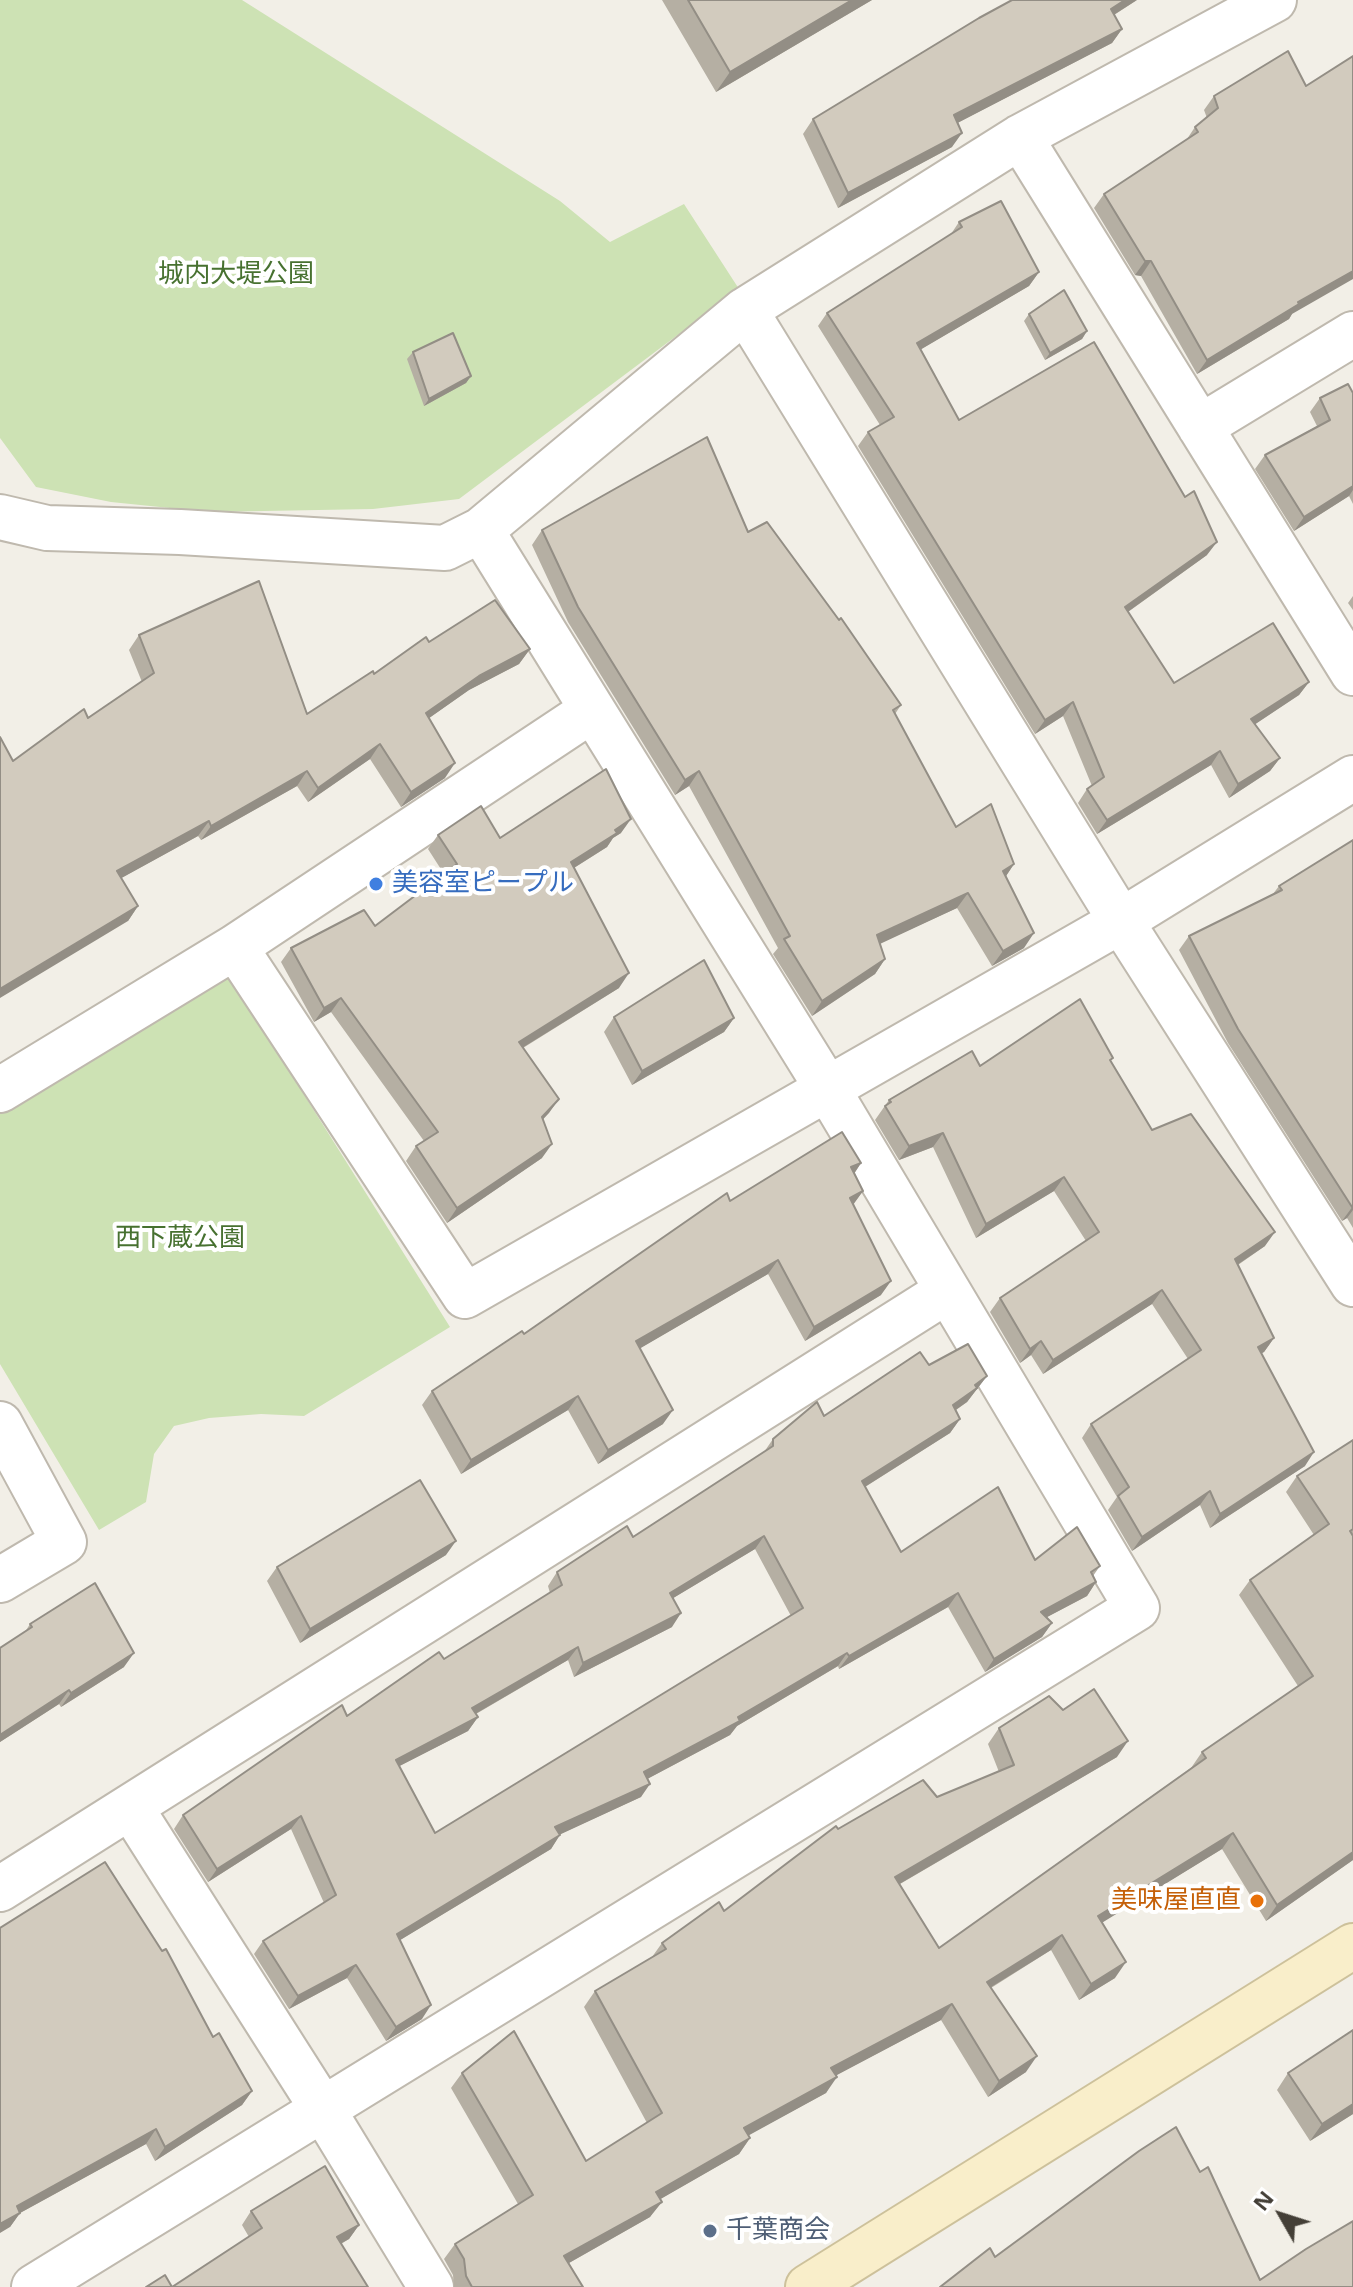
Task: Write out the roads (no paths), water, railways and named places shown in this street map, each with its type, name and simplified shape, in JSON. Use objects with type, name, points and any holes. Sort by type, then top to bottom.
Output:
[{"type":"street","points":[[0,517],[47,528],[180,532],[445,548],[481,530],[745,310],[1020,137],[1274,0]]},
{"type":"street","points":[[1020,137],[1353,673]]},
{"type":"street","points":[[745,310],[1121,921],[1353,1284]]},
{"type":"street","points":[[1200,427],[1353,334]]},
{"type":"street","points":[[34,2287],[1137,1608],[827,1088],[481,530]]},
{"type":"street","points":[[0,1090],[235,947],[592,710]]},
{"type":"street","points":[[235,947],[465,1296],[1121,921],[1353,778]]},
{"type":"street","points":[[0,1889],[947,1291]]},
{"type":"street","points":[[0,1424],[64,1542],[0,1580]]},
{"type":"street","points":[[131,1808],[322,2108],[431,2287]]},
{"type":"street","points":[[808,2287],[1353,1946]]},
{"type":"place","name":"美容室ピープル","points":[[376,884]]},
{"type":"place","name":"美味屋直直","points":[[1257,1901]]},
{"type":"place","name":"千葉商会","points":[[710,2231]]},
{"type":"park label","name":"城内大堤公園","points":[[236,275]]},
{"type":"park label","name":"西下蔵公園","points":[[180,1239]]}]
